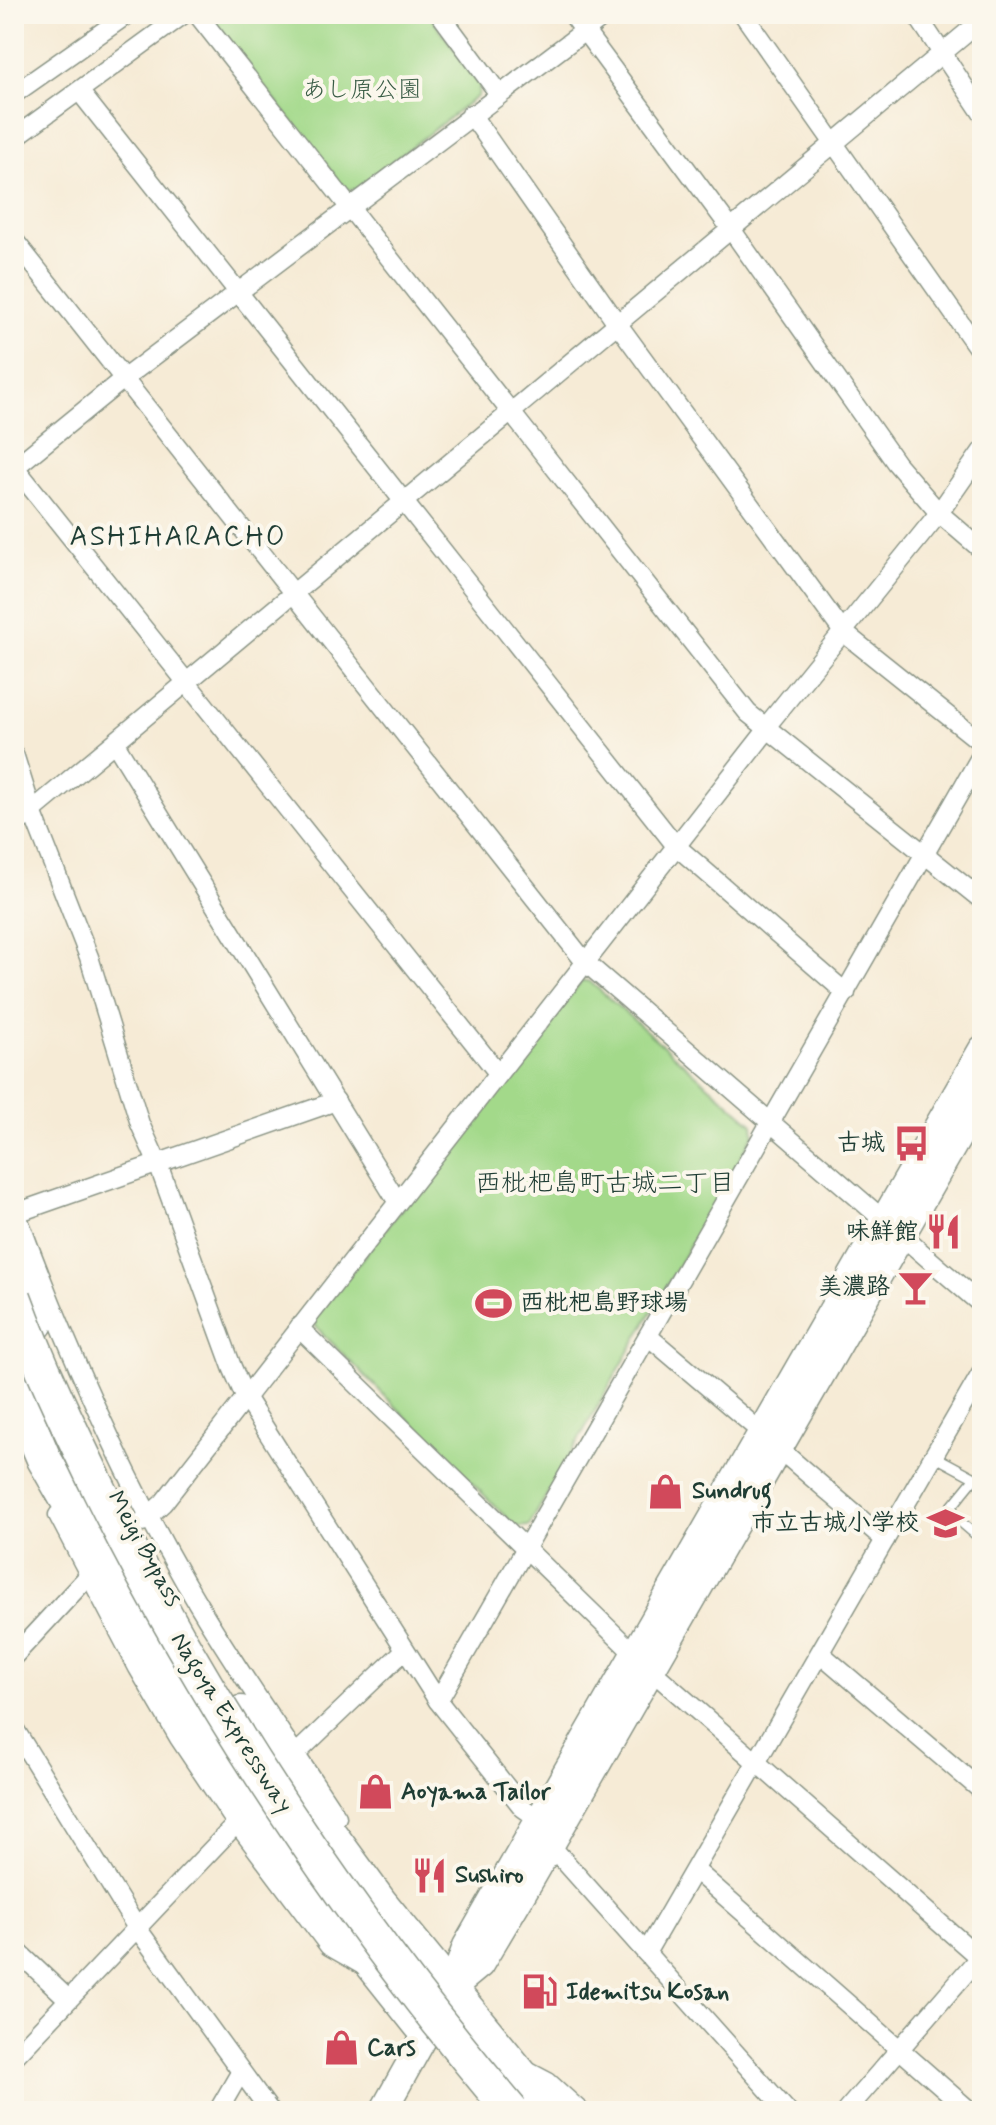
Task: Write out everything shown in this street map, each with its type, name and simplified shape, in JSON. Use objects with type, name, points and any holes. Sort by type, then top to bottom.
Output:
[{"type":"highway","name":"Meigi Bypass","points":[[14,1268],[56,1374],[129,1527],[201,1650],[251,1728],[358,1873],[550,2111]]},
{"type":"highway","name":"Nagoya Expressway","points":[[14,1297],[72,1433],[122,1536],[175,1635],[223,1715],[379,1945],[511,2111]]},
{"type":"highway","name":"Nagoya Expressway","points":[[14,1352],[104,1550],[214,1739],[285,1850],[363,1958],[482,2111]]},
{"type":"highway","name":"Meigi Bypass","points":[[14,1388],[44,1459],[217,1760],[257,1819],[380,1975],[495,2111]]},
{"type":"street","points":[[14,94],[128,14]]},
{"type":"street","points":[[14,138],[184,14]]},
{"type":"street","points":[[197,14],[748,713],[982,900]]},
{"type":"street","points":[[440,14],[499,94]]},
{"type":"street","points":[[572,14],[731,229],[896,463],[939,513],[982,550]]},
{"type":"street","points":[[498,1073],[14,467],[122,380],[607,14]]},
{"type":"street","points":[[743,14],[982,354]]},
{"type":"street","points":[[916,14],[982,113]]},
{"type":"street","points":[[14,826],[982,20]]},
{"type":"street","points":[[80,92],[401,502],[676,846],[846,993]]},
{"type":"street","points":[[471,114],[617,323],[843,632],[982,743]]},
{"type":"street","points":[[14,240],[585,962],[982,1305]]},
{"type":"street","points":[[146,1519],[163,1503],[766,729],[939,513],[982,451]]},
{"type":"street","points":[[115,743],[397,1201]]},
{"type":"street","points":[[14,754],[32,811],[89,957],[140,1124],[158,1164],[245,1397],[438,1701],[523,1808],[540,1820]]},
{"type":"street","points":[[438,1701],[982,754]]},
{"type":"street","points":[[383,2111],[451,1989],[466,1946],[540,1820],[643,1661],[893,1227],[982,1049]]},
{"type":"street","points":[[893,1227],[982,1096]]},
{"type":"street","points":[[336,1101],[158,1164],[15,1210],[73,1361],[146,1519],[211,1626],[347,1832],[358,1873]]},
{"type":"street","points":[[298,1327],[643,1661],[981,1957],[846,2111]]},
{"type":"street","points":[[648,1336],[885,1540]]},
{"type":"street","points":[[646,1953],[982,1372]]},
{"type":"street","points":[[14,1423],[151,1691],[236,1824],[329,1946],[380,1975]]},
{"type":"street","points":[[14,1656],[91,1574]]},
{"type":"street","points":[[295,1755],[405,1650]]},
{"type":"street","points":[[820,1653],[982,1791]]},
{"type":"street","points":[[451,1989],[480,1965],[551,1846],[643,1661]]},
{"type":"street","points":[[14,1728],[137,1928],[270,2111]]},
{"type":"street","points":[[14,2057],[236,1824]]},
{"type":"street","points":[[551,1846],[787,2111]]},
{"type":"street","points":[[695,1870],[970,2111]]},
{"type":"street","points":[[14,1948],[68,1999]]},
{"type":"street","points":[[511,2066],[548,2082],[580,2111]]},
{"type":"street","points":[[218,2111],[240,2073]]},
{"type":"lane","points":[[934,1456],[975,1478],[948,1511],[982,1540]]},
{"type":"green space","name":"あし原公園","points":[[207,14],[429,14],[480,85],[478,96],[355,190],[345,189]]},
{"type":"green space","points":[[582,981],[589,981],[753,1124],[754,1134],[529,1526],[516,1527],[316,1327],[315,1318]]},
{"type":"place","name":"古城","points":[[911,1143]]},
{"type":"place","name":"味鮮館","points":[[944,1232]]},
{"type":"place","name":"美濃路","points":[[916,1287]]},
{"type":"place","name":"西枇杷島野球場","points":[[494,1303]]},
{"type":"place","name":"Sundrug","points":[[666,1491]]},
{"type":"place","name":"市立古城小学校","points":[[945,1523]]},
{"type":"place","name":"Aoyama Tailor","points":[[375,1792]]},
{"type":"place","name":"Sushiro","points":[[429,1875]]},
{"type":"place","name":"Idemitsu Kosan","points":[[540,1992]]},
{"type":"place","name":"Cars","points":[[341,2048]]},
{"type":"district","name":"ASHIHARACHO","points":[[178,537]]},
{"type":"district","name":"西枇杷島町古城二丁目","points":[[605,1184]]}]
